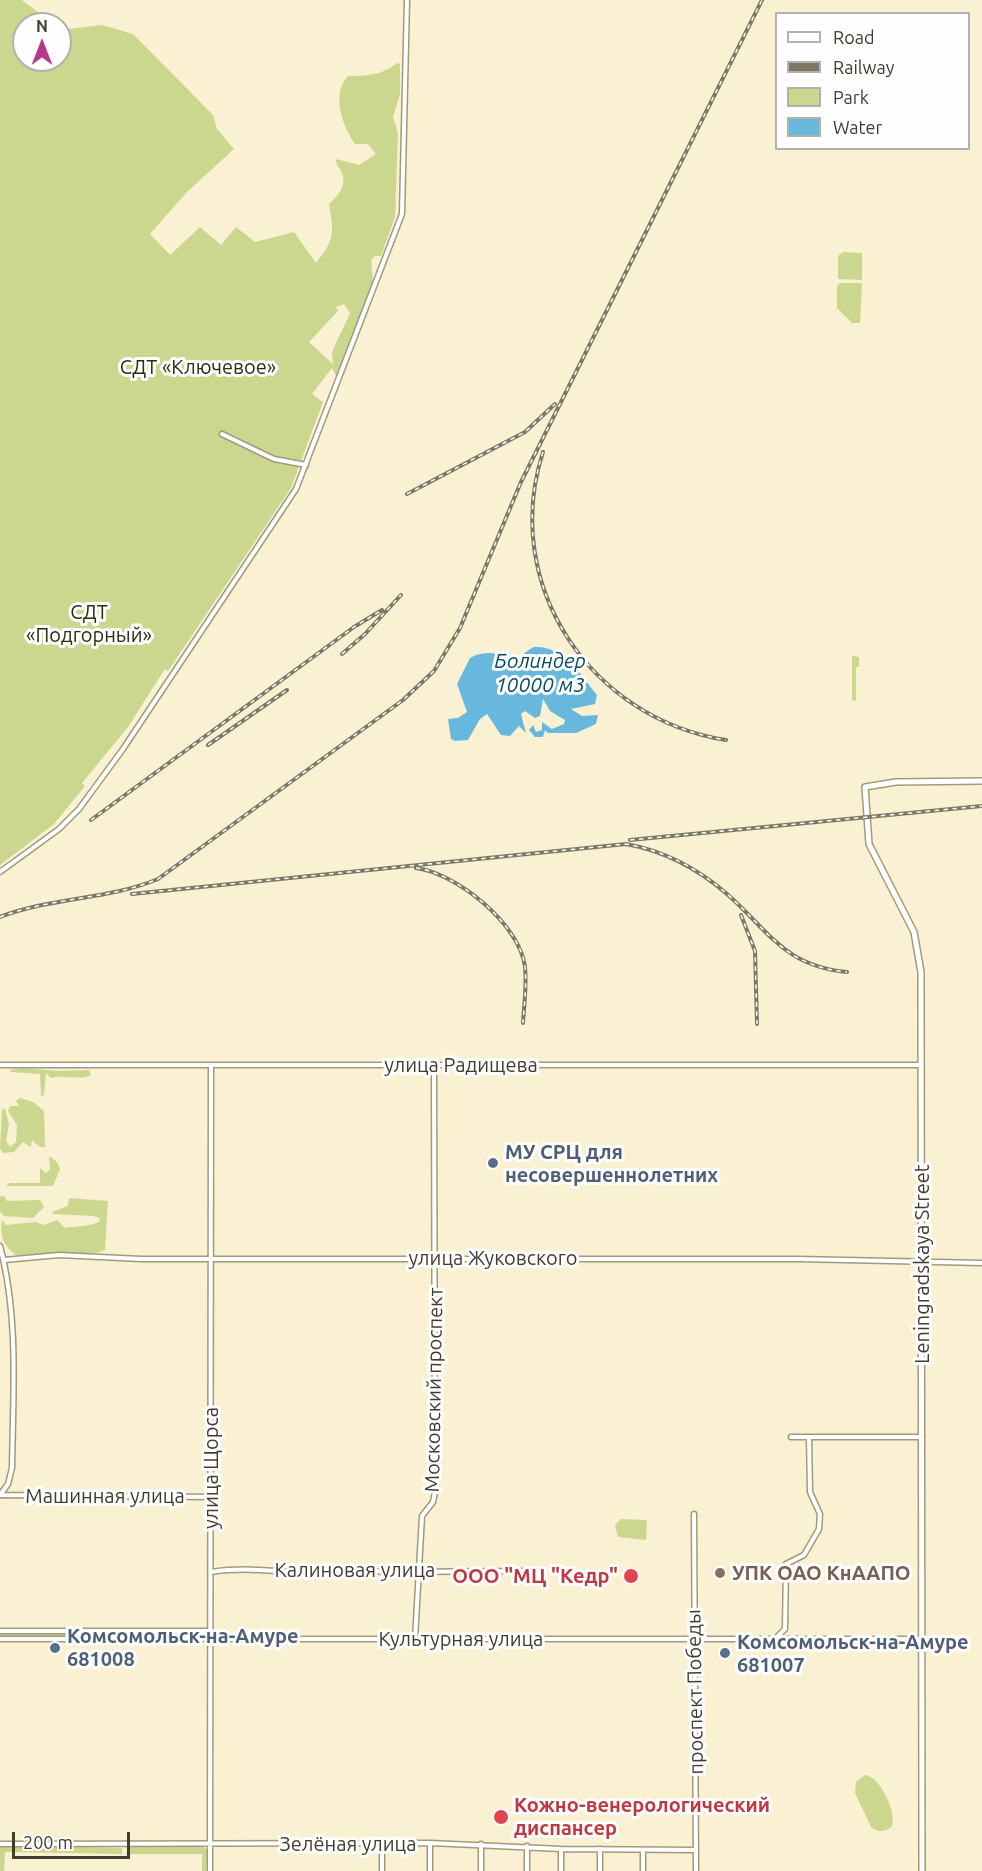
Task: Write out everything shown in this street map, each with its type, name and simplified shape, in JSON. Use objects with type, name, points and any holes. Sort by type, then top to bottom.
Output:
[{"type":"main road","name":"Leningradskaya Street","points":[[922,1871],[921,972],[919,949],[906,914],[869,844],[865,787],[896,782],[982,781]]},
{"type":"street","points":[[0,872],[59,829],[79,809],[105,776],[296,489],[402,214],[407,0]]},
{"type":"street","points":[[222,434],[274,459],[306,465]]},
{"type":"street","name":"улица Радищева","points":[[0,1065],[921,1065]]},
{"type":"street","name":"улица Щорса","points":[[210,1871],[211,1065]]},
{"type":"street","name":"Московский проспект","points":[[415,1639],[422,1516],[433,1502],[435,1492],[434,1065]]},
{"type":"street","points":[[0,1246],[12,1305],[12,1468],[8,1484],[0,1495]]},
{"type":"street","name":"улица Жуковского","points":[[3,1260],[59,1255],[141,1259],[922,1260],[982,1263]]},
{"type":"street","points":[[791,1437],[922,1437]]},
{"type":"street","points":[[776,1638],[785,1629],[786,1564],[804,1555],[819,1529],[820,1514],[810,1492],[809,1437]]},
{"type":"street","name":"Машинная улица","points":[[0,1495],[211,1497]]},
{"type":"street","name":"проспект Победы","points":[[694,1514],[696,1871]]},
{"type":"street","name":"Калиновая улица","points":[[210,1572],[238,1569],[309,1573],[370,1569],[535,1571]]},
{"type":"street","points":[[0,1631],[210,1631]]},
{"type":"street","name":"Культурная улица","points":[[0,1639],[922,1639]]},
{"type":"street","points":[[430,1843],[430,1871]]},
{"type":"street","name":"Зелёная улица","points":[[0,1844],[430,1843],[561,1849],[696,1850]]},
{"type":"street","points":[[382,1844],[382,1871]]},
{"type":"street","points":[[481,1844],[481,1871]]},
{"type":"street","points":[[527,1846],[527,1871]]},
{"type":"street","points":[[561,1849],[561,1871]]},
{"type":"street","points":[[600,1849],[600,1871]]},
{"type":"street","points":[[643,1850],[643,1871]]},
{"type":"green space","name":"СДТ «Ключевое»","points":[[0,0],[22,0],[38,12],[12,12],[12,72],[72,72],[72,29],[102,25],[133,34],[213,115],[217,129],[234,149],[186,193],[150,234],[170,255],[200,227],[221,245],[236,227],[255,242],[294,232],[316,263],[330,242],[332,222],[329,204],[338,194],[343,182],[336,159],[359,165],[376,154],[368,144],[355,144],[346,128],[339,100],[343,83],[348,76],[374,74],[397,63],[400,64],[400,94],[393,117],[398,133],[395,217],[381,256],[375,256],[371,260],[373,281],[340,371],[336,376],[332,368],[312,394],[323,402],[291,488],[168,671],[165,669],[128,727],[82,783],[85,786],[54,824],[0,865]],"holes":[[[344,304],[350,313],[332,352],[333,364],[309,342],[338,311],[336,307]]]},
{"type":"green space","points":[[843,252],[862,253],[862,280],[838,279],[838,256]]},
{"type":"green space","points":[[840,283],[862,283],[860,323],[852,323],[837,308],[837,286]]},
{"type":"green space","points":[[852,656],[859,657],[859,667],[856,667],[856,701],[852,700]]},
{"type":"green space","points":[[23,1068],[59,1071],[89,1070],[91,1075],[51,1078],[46,1073],[44,1095],[41,1096],[40,1074],[10,1072],[10,1070]]},
{"type":"green space","points":[[20,1098],[33,1102],[44,1111],[45,1147],[40,1147],[32,1140],[31,1147],[23,1142],[14,1152],[3,1153],[0,1149],[2,1109],[5,1109],[9,1124],[6,1141],[10,1147],[16,1142],[17,1125],[8,1111],[10,1106],[19,1106],[16,1101]]},
{"type":"green space","points":[[49,1156],[57,1162],[60,1169],[53,1186],[6,1186],[9,1183],[40,1183],[40,1168],[46,1173],[50,1169]]},
{"type":"green space","points":[[0,1196],[4,1196],[7,1201],[40,1200],[44,1207],[33,1218],[4,1216],[0,1211]]},
{"type":"green space","points":[[69,1198],[108,1201],[105,1250],[94,1254],[16,1255],[8,1247],[2,1235],[2,1220],[6,1225],[35,1222],[44,1225],[57,1220],[65,1228],[99,1222],[100,1218],[94,1216],[53,1214],[52,1212],[68,1206]]},
{"type":"green space","points":[[621,1519],[647,1520],[646,1540],[618,1537],[615,1525]]},
{"type":"green space","points":[[205,1633],[206,1637],[0,1637],[0,1634]]},
{"type":"green space","points":[[865,1775],[876,1782],[890,1804],[892,1826],[885,1831],[871,1827],[855,1793],[856,1782]]},
{"type":"green space","points":[[3,1844],[122,1848],[122,1854],[5,1852],[4,1871],[0,1871],[0,1848]]},
{"type":"green space","points":[[129,1846],[204,1847],[208,1852],[206,1871],[202,1871],[202,1854],[126,1854]]},
{"type":"water","name":"Болиндер 10000 м3","points":[[534,647],[554,651],[562,656],[597,695],[595,704],[571,709],[582,716],[598,715],[596,724],[576,733],[548,733],[545,730],[543,737],[535,737],[529,730],[533,725],[536,732],[542,730],[542,722],[552,729],[564,724],[565,720],[550,711],[543,699],[540,716],[535,718],[525,711],[521,714],[526,733],[519,726],[510,736],[501,735],[487,714],[480,719],[468,740],[451,739],[448,719],[458,718],[467,712],[457,684],[470,658],[490,653],[513,661]]},
{"type":"railway","points":[[0,917],[20,910],[120,891],[158,879],[403,700],[434,671],[460,628],[521,482],[762,0]]},
{"type":"railway","points":[[407,494],[525,432],[555,404]]},
{"type":"railway","points":[[543,452],[533,502],[534,550],[546,596],[568,638],[597,675],[634,705],[678,727],[726,740]]},
{"type":"railway","points":[[342,654],[365,634],[401,595]]},
{"type":"railway","points":[[91,820],[354,627],[382,610]]},
{"type":"railway","points":[[208,745],[287,690]]},
{"type":"railway","points":[[630,840],[982,806]]},
{"type":"railway","points":[[132,894],[626,844],[667,856],[704,876],[727,894],[779,945],[792,954],[825,968],[847,972]]},
{"type":"railway","points":[[416,868],[432,872],[467,890],[484,903],[511,934],[521,951],[525,967],[523,1023]]},
{"type":"railway","points":[[741,915],[755,951],[757,1024]]},
{"type":"place","name":"МУ СРЦ для несовершеннолетних","points":[[493,1163]]},
{"type":"place","name":"УПК ОАО КнААПО","points":[[720,1573]]},
{"type":"place","name":"ООО \"МЦ \"Кедр\"","points":[[631,1576]]},
{"type":"place","name":"Комсомольск-на-Амуре 681008","points":[[55,1648]]},
{"type":"place","name":"Комсомольск-на-Амуре 681007","points":[[725,1653]]},
{"type":"place","name":"Кожно-венерологический диспансер","points":[[501,1817]]},
{"type":"park label","name":"СДТ «Подгорный»","points":[[89,624]]}]
